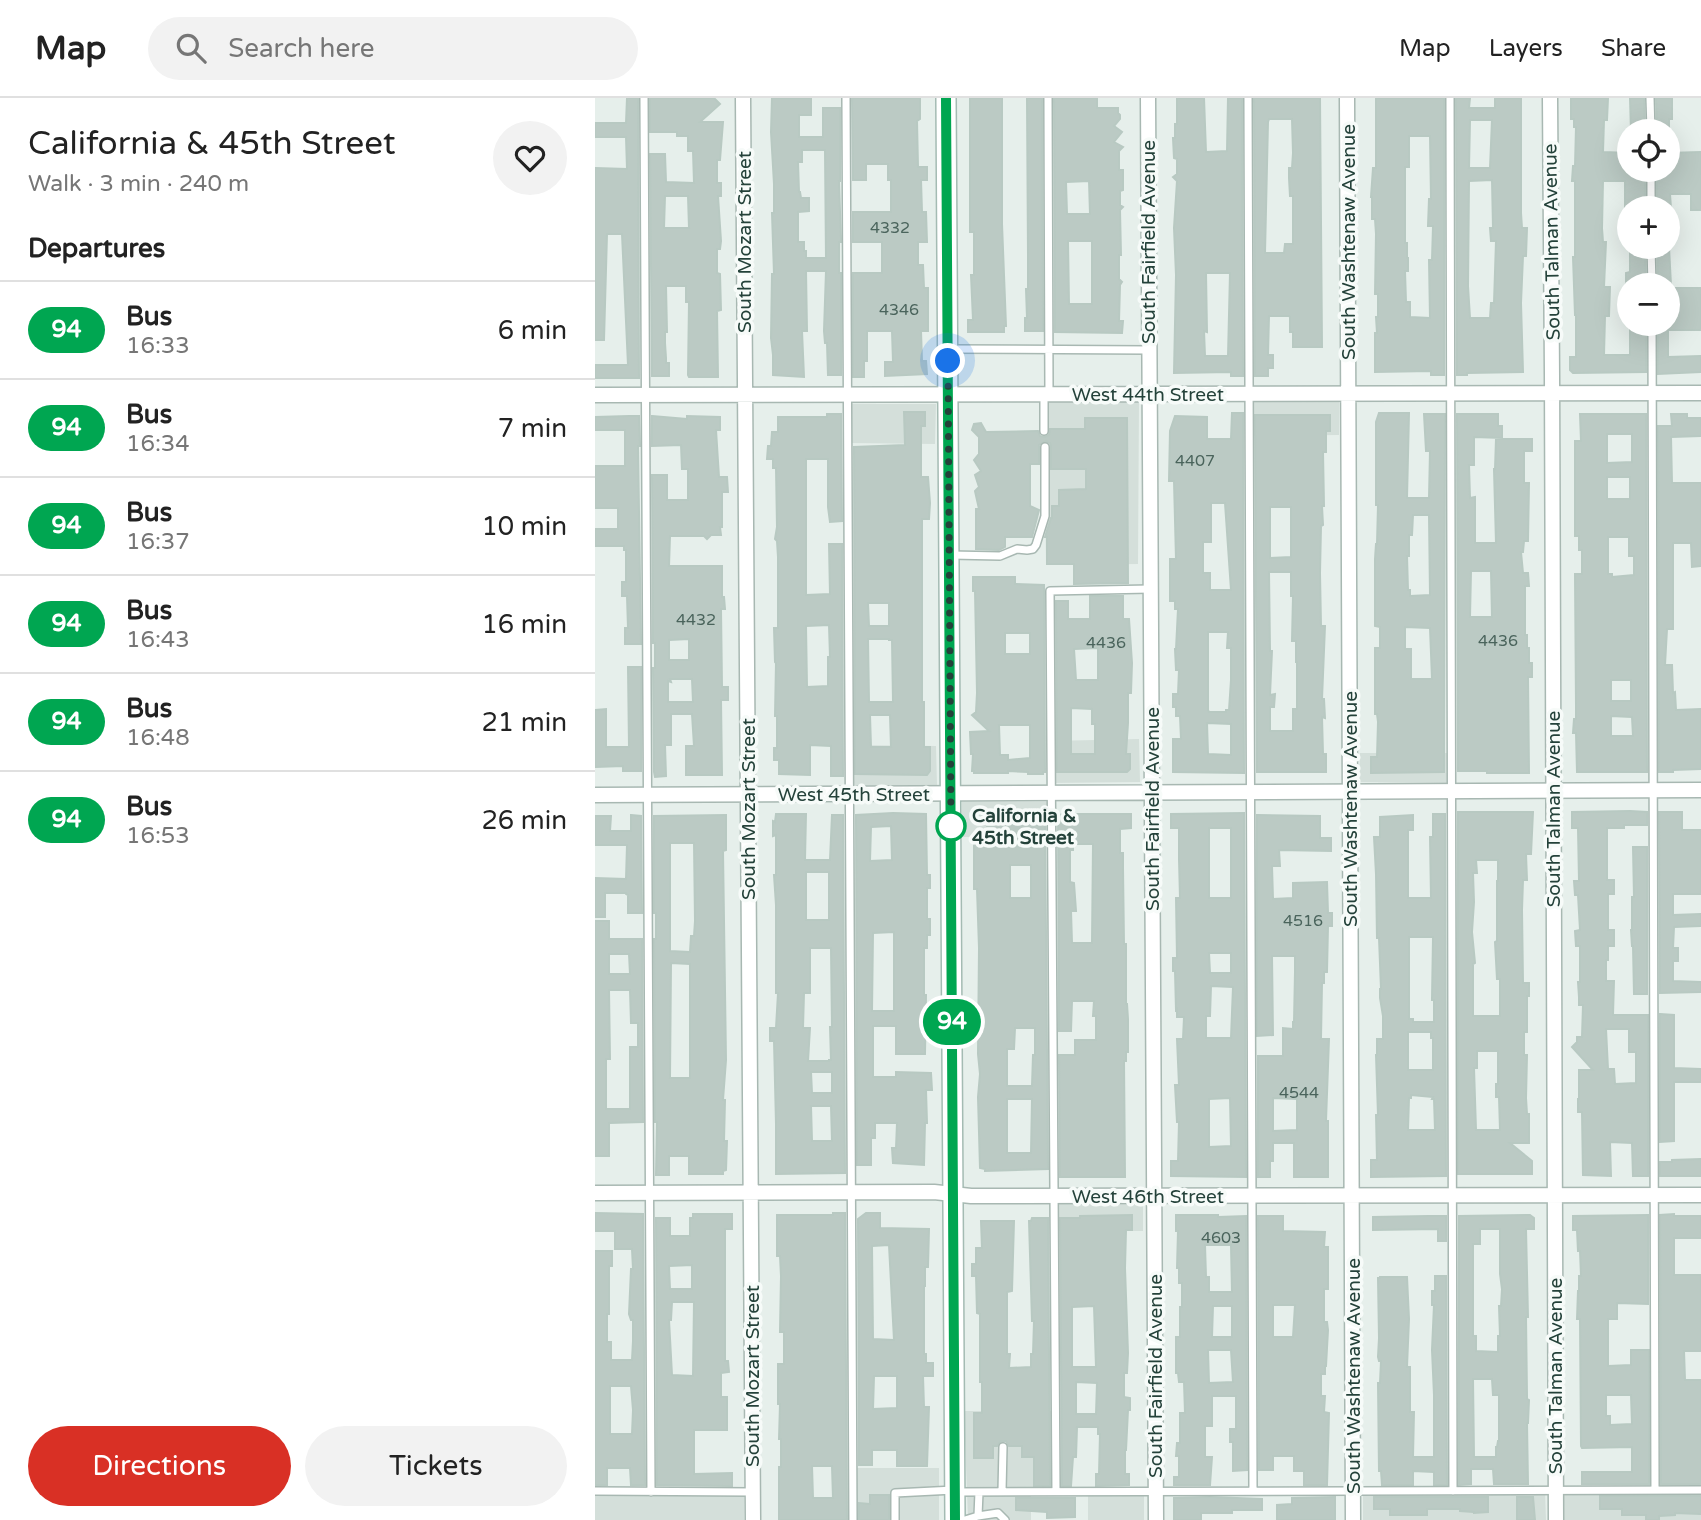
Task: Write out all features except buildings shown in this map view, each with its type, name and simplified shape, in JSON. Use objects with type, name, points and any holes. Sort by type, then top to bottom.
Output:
[{"type":"main road","points":[[946,98],[955,1520]]},
{"type":"street","name":"South Mozart Street","points":[[743,98],[753,1520]]},
{"type":"street","name":"South Fairfield Avenue","points":[[1148,98],[1156,1520]]},
{"type":"street","name":"South Washtenaw Avenue","points":[[1347,98],[1353,1520]]},
{"type":"street","name":"South Talman Avenue","points":[[1550,98],[1556,1520]]},
{"type":"street","name":"West 44th Street","points":[[595,395],[1701,393]]},
{"type":"street","name":"West 45th Street","points":[[595,794],[1701,790]]},
{"type":"street","name":"West 46th Street","points":[[595,1193],[934,1192],[971,1196],[1701,1195]]},
{"type":"lane","points":[[644,98],[651,1492]]},
{"type":"lane","points":[[846,98],[853,1520]]},
{"type":"lane","points":[[1044,431],[1049,349],[1048,98]]},
{"type":"lane","points":[[1248,98],[1253,1491]]},
{"type":"lane","points":[[1450,98],[1453,1491]]},
{"type":"lane","points":[[1650,98],[1651,119]]},
{"type":"lane","points":[[1652,336],[1655,1490]]},
{"type":"lane","points":[[948,349],[1149,350]]},
{"type":"lane","points":[[949,555],[1000,556],[1017,549],[1033,549],[1045,516],[1045,447]]},
{"type":"lane","points":[[1056,1491],[1050,591],[1150,589]]},
{"type":"lane","points":[[1002,1492],[1003,1447]]},
{"type":"lane","points":[[895,1520],[895,1493],[1701,1490]]},
{"type":"lane","points":[[595,1491],[753,1492]]},
{"type":"lane","points":[[978,1516],[979,1492]]},
{"type":"lane","points":[[965,1520],[998,1513],[1005,1520]]},
{"type":"shaded area","points":[[1249,400],[1339,401],[1339,435],[1250,436]]},
{"type":"shaded area","points":[[1044,401],[1139,401],[1138,564],[1046,565]]},
{"type":"shaded area","points":[[848,404],[936,404],[935,444],[848,443]]},
{"type":"shaded area","points":[[1139,739],[1140,782],[1051,783],[1051,741]]},
{"type":"shaded area","points":[[849,745],[936,746],[937,785],[850,785]]},
{"type":"shaded area","points":[[1360,753],[1451,753],[1451,783],[1359,782]]},
{"type":"shaded area","points":[[962,802],[1051,802],[1051,837],[962,837]]},
{"type":"shaded area","points":[[1054,1204],[1143,1204],[1143,1231],[1054,1231]]},
{"type":"shaded area","points":[[964,1411],[1056,1411],[1056,1491],[1031,1492],[1031,1520],[968,1520]]},
{"type":"shaded area","points":[[853,1468],[939,1468],[939,1520],[853,1520]]},
{"type":"shaded area","points":[[1545,1490],[1546,1520],[1363,1520],[1363,1491]]},
{"type":"shaded area","points":[[1563,1490],[1701,1490],[1701,1520],[1563,1520]]},
{"type":"shaded area","points":[[595,1491],[744,1492],[744,1520],[595,1520]]},
{"type":"shaded area","points":[[1088,1491],[1144,1491],[1144,1520],[1088,1520]]},
{"type":"bus line","name":"94","points":[[946,98],[955,1520]]},
{"type":"place","name":"California & 45th Street","points":[[951,826]]},
{"type":"route","points":[[948,361],[951,826]]}]
